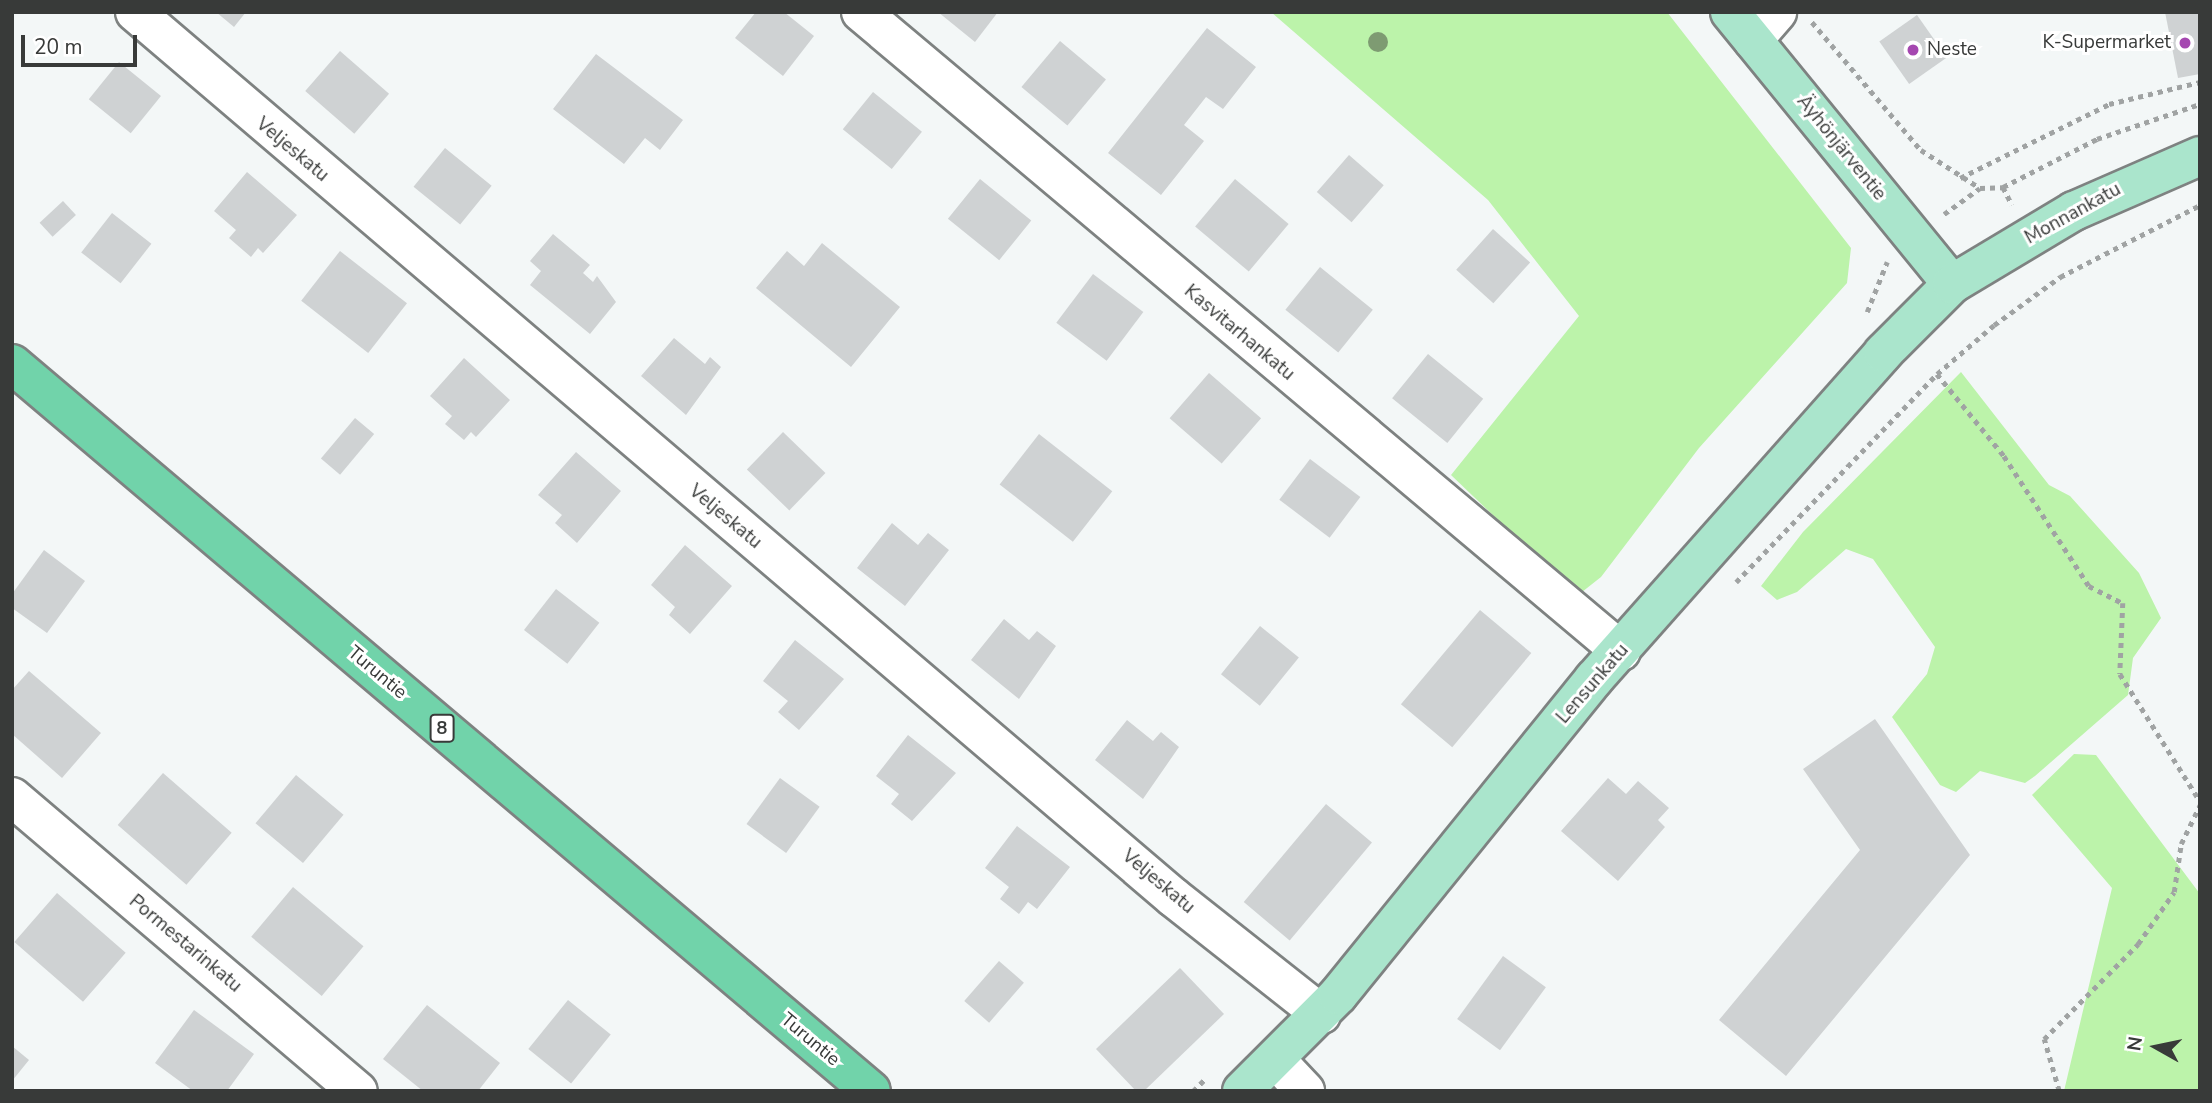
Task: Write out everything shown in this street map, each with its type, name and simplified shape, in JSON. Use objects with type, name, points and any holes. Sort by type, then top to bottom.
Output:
[{"type":"highway","name":"Turuntie","points":[[12,364],[871,1091]]},
{"type":"main road","name":"Äyhönjärventie","points":[[1753,21],[1952,284]]},
{"type":"main road","name":"Monnankatu","points":[[1952,284],[2074,211],[2200,156]]},
{"type":"main road","name":"Lensunkatu","points":[[1242,1091],[1321,1014],[1621,651],[1883,353],[1952,284]]},
{"type":"street","name":"Veljeskatu","points":[[135,12],[1173,897],[1321,1014]]},
{"type":"street","name":"Kasvitarhankatu","points":[[861,12],[1621,651]]},
{"type":"street","name":"Pormestarinkatu","points":[[12,797],[358,1091]]},
{"type":"street","points":[[1275,1059],[1305,1091]]},
{"type":"path","points":[[1804,12],[1921,150],[1960,178],[1980,188],[2003,187],[2097,139],[2200,104]]},
{"type":"path","points":[[1960,178],[2109,104],[2200,82]]},
{"type":"path","points":[[1732,586],[1937,374],[2060,277],[2200,205]]},
{"type":"path","points":[[1937,374],[2004,456],[2089,586],[2123,603],[2120,674],[2200,803],[2181,844],[2174,892],[2138,944],[2044,1039],[2059,1091]]},
{"type":"green space","points":[[1271,12],[1667,12],[1851,248],[1847,283],[1699,448],[1601,577],[1582,592],[1568,587],[1451,475],[1579,316],[1488,200]]},
{"type":"green space","points":[[1961,372],[2049,485],[2070,496],[2139,573],[2161,618],[2133,658],[2128,695],[2035,776],[2025,783],[1980,771],[1956,792],[1940,785],[1892,717],[1927,674],[1935,647],[1873,559],[1846,549],[1797,592],[1777,600],[1761,586],[1803,532]]},
{"type":"green space","points":[[2074,754],[2096,755],[2200,894],[2200,1091],[2064,1091],[2112,888],[2032,795]]},
{"type":"building","points":[[216,12],[246,12],[234,27]]},
{"type":"building","points":[[756,12],[784,12],[814,36],[783,76],[735,38]]},
{"type":"building","points":[[938,12],[998,12],[975,42]]},
{"type":"building","name":"K-Supermarket","points":[[2165,12],[2200,12],[2200,74],[2178,78]]},
{"type":"building","name":"Neste","points":[[1917,15],[1947,58],[1909,84],[1879,41]]},
{"type":"building","points":[[1207,28],[1256,67],[1223,109],[1206,97],[1184,125],[1204,141],[1161,195],[1108,153]]},
{"type":"building","points":[[1060,41],[1106,80],[1067,126],[1021,87]]},
{"type":"building","points":[[340,51],[389,94],[354,134],[305,91]]},
{"type":"building","points":[[596,54],[683,120],[660,150],[645,138],[624,164],[553,109]]},
{"type":"building","points":[[119,62],[161,96],[131,133],[89,99]]},
{"type":"building","points":[[873,92],[922,132],[892,169],[843,129]]},
{"type":"building","points":[[445,148],[492,186],[460,225],[414,187]]},
{"type":"building","points":[[1349,155],[1384,185],[1352,222],[1317,192]]},
{"type":"building","points":[[247,172],[297,215],[263,253],[258,248],[251,257],[229,238],[236,230],[214,211]]},
{"type":"building","points":[[980,179],[1031,221],[999,260],[948,219]]},
{"type":"building","points":[[1235,179],[1289,224],[1249,271],[1195,226]]},
{"type":"building","points":[[63,201],[76,215],[53,237],[40,223]]},
{"type":"building","points":[[112,213],[151,244],[121,283],[81,252]]},
{"type":"building","points":[[1493,229],[1530,262],[1493,303],[1456,270]]},
{"type":"building","points":[[553,234],[590,265],[583,273],[593,282],[597,276],[616,302],[590,334],[530,285],[541,271],[530,261]]},
{"type":"building","points":[[822,243],[900,307],[851,367],[756,288],[787,251],[804,266]]},
{"type":"building","points":[[340,251],[407,303],[368,353],[301,301]]},
{"type":"building","points":[[1320,267],[1373,310],[1338,353],[1285,310]]},
{"type":"building","points":[[1093,274],[1143,312],[1107,361],[1056,323]]},
{"type":"building","points":[[674,338],[705,364],[710,357],[721,367],[686,415],[641,376]]},
{"type":"building","points":[[1428,354],[1483,399],[1447,443],[1392,398]]},
{"type":"building","points":[[464,358],[510,400],[476,437],[471,432],[464,440],[445,424],[452,416],[430,396]]},
{"type":"building","points":[[1209,373],[1261,418],[1222,464],[1170,418]]},
{"type":"building","points":[[355,418],[374,434],[340,475],[321,459]]},
{"type":"building","points":[[783,432],[825,473],[789,510],[747,469]]},
{"type":"building","points":[[1039,434],[1112,491],[1073,542],[1000,484]]},
{"type":"building","points":[[576,452],[621,491],[577,543],[555,523],[562,515],[538,495]]},
{"type":"building","points":[[1310,459],[1360,497],[1330,538],[1279,500]]},
{"type":"building","points":[[892,523],[918,545],[928,533],[949,550],[905,606],[857,568]]},
{"type":"building","points":[[685,545],[732,586],[690,634],[669,615],[675,607],[651,585]]},
{"type":"building","points":[[44,550],[85,581],[47,633],[12,608],[12,594]]},
{"type":"building","points":[[556,589],[599,623],[567,664],[524,630]]},
{"type":"building","points":[[1480,610],[1531,653],[1452,747],[1401,704]]},
{"type":"building","points":[[1004,619],[1029,640],[1037,631],[1056,646],[1019,699],[971,660]]},
{"type":"building","points":[[1260,626],[1299,657],[1260,706],[1221,674]]},
{"type":"building","points":[[795,640],[844,679],[799,730],[778,712],[788,701],[763,681]]},
{"type":"building","points":[[29,671],[101,733],[62,778],[12,734],[12,690]]},
{"type":"building","points":[[1875,719],[1970,855],[1786,1076],[1719,1020],[1860,850],[1803,769]]},
{"type":"building","points":[[1127,720],[1153,741],[1161,732],[1179,747],[1143,799],[1095,760]]},
{"type":"building","points":[[908,735],[956,773],[912,821],[891,804],[899,794],[876,776]]},
{"type":"building","points":[[163,773],[232,833],[186,885],[118,825]]},
{"type":"building","points":[[296,775],[343,815],[303,863],[256,823]]},
{"type":"building","points":[[780,778],[820,807],[786,853],[746,824]]},
{"type":"building","points":[[1608,778],[1626,794],[1638,781],[1669,808],[1658,820],[1665,827],[1618,881],[1561,831]]},
{"type":"building","points":[[1326,804],[1372,843],[1290,941],[1244,902]]},
{"type":"building","points":[[1017,826],[1070,867],[1037,909],[1028,902],[1019,914],[1000,899],[1009,887],[985,868]]},
{"type":"building","points":[[293,887],[363,946],[322,996],[251,937]]},
{"type":"building","points":[[57,893],[126,953],[83,1002],[14,942]]},
{"type":"building","points":[[1503,956],[1546,987],[1500,1050],[1457,1019]]},
{"type":"building","points":[[999,961],[1024,983],[989,1023],[964,1001]]},
{"type":"building","points":[[1180,968],[1224,1014],[1144,1091],[1136,1091],[1096,1049]]},
{"type":"building","points":[[568,1000],[611,1035],[571,1084],[528,1049]]},
{"type":"building","points":[[427,1005],[500,1063],[478,1091],[423,1091],[383,1059]]},
{"type":"building","points":[[194,1010],[254,1054],[227,1091],[193,1091],[155,1063]]},
{"type":"building","points":[[12,1046],[29,1060],[12,1081]]},
{"type":"place","name":"K-Supermarket","points":[[2185,43]]},
{"type":"place","name":"Neste","points":[[1913,50]]}]
